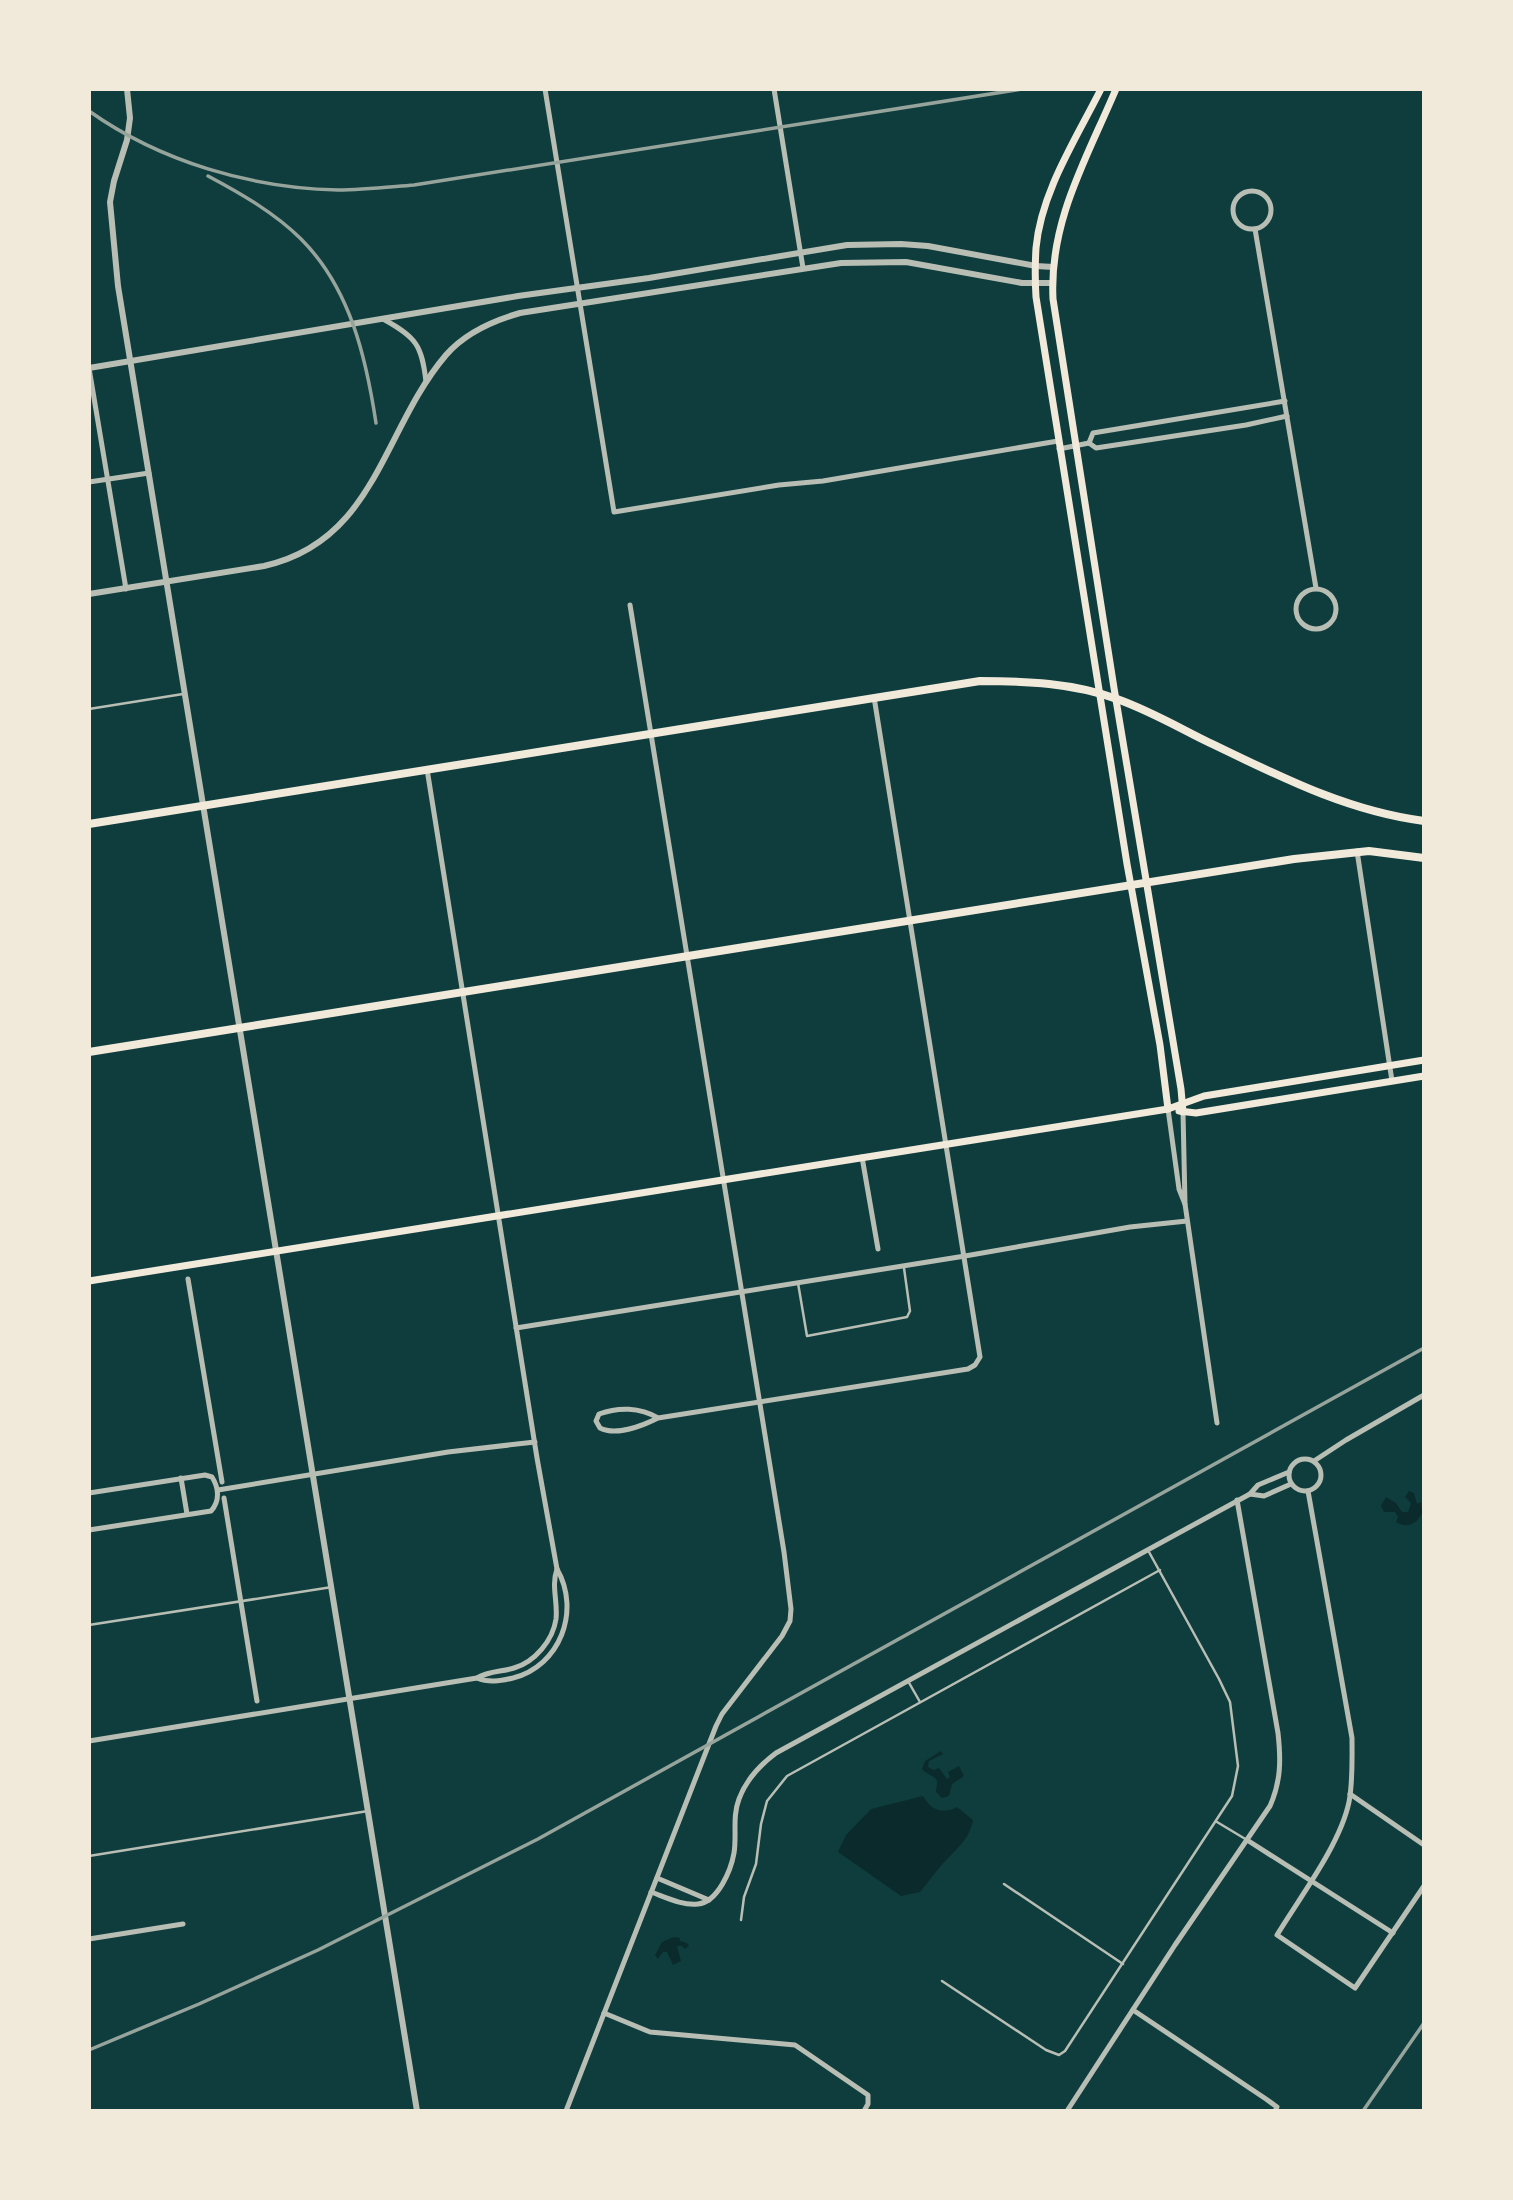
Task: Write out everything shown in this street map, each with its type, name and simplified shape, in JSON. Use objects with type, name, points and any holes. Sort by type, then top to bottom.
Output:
[{"type":"main road","points":[[1101,89],[1053,185],[1036,247],[1035,284],[1131,885],[1160,1045],[1168,1110]]},
{"type":"main road","points":[[1116,89],[1066,201],[1058,233],[1053,283],[1058,344],[1077,445],[1183,1112]]},
{"type":"main road","points":[[89,824],[980,681],[1043,683],[1116,699],[1326,796],[1363,809],[1424,821]]},
{"type":"main road","points":[[89,1052],[1294,859],[1357,851],[1424,858]]},
{"type":"main road","points":[[1168,1110],[1204,1096],[1424,1060]]},
{"type":"main road","points":[[89,1281],[1168,1110],[1196,1113],[1424,1076]]},
{"type":"street","points":[[127,89],[130,118],[127,140],[114,181],[110,212],[118,286],[417,2111]]},
{"type":"street","points":[[545,89],[614,512],[779,485],[1089,443]]},
{"type":"street","points":[[774,89],[803,268]]},
{"type":"street","points":[[1248,191],[1265,195],[1271,206],[1266,223],[1255,229],[1239,224],[1233,214],[1237,197],[1248,191]]},
{"type":"street","points":[[1255,229],[1315,588]]},
{"type":"street","points":[[126,589],[89,368],[847,244],[901,244],[940,248],[1053,267]]},
{"type":"street","points":[[89,594],[275,564],[303,553],[331,534],[359,502],[426,382],[447,354],[489,324],[520,313],[852,262],[906,262],[1035,284],[1053,283]]},
{"type":"street","points":[[383,319],[409,334],[417,344],[424,361],[426,382]]},
{"type":"street","points":[[1089,443],[1093,433],[1286,405]]},
{"type":"street","points":[[1089,443],[1096,449],[1287,416]]},
{"type":"street","points":[[89,482],[149,473]]},
{"type":"street","points":[[1315,588],[1332,595],[1337,607],[1330,624],[1317,629],[1304,625],[1296,608],[1304,592],[1315,588]]},
{"type":"street","points":[[566,2111],[716,1726],[722,1714],[782,1636],[791,1615],[784,1552],[630,605]]},
{"type":"street","points":[[658,1418],[647,1412],[619,1410],[599,1414],[596,1421],[600,1428],[608,1432],[646,1424],[658,1418],[968,1369],[978,1361],[980,1348],[874,697]]},
{"type":"street","points":[[427,769],[516,1328],[557,1569],[565,1595],[566,1615],[561,1638],[552,1653],[534,1669],[519,1676],[487,1682],[477,1678]]},
{"type":"street","points":[[1357,851],[1392,1082]]},
{"type":"street","points":[[1168,1110],[1179,1189],[1185,1204]]},
{"type":"street","points":[[1183,1112],[1185,1204],[1217,1423]]},
{"type":"street","points":[[862,1157],[878,1249]]},
{"type":"street","points":[[516,1328],[1130,1227],[1187,1221]]},
{"type":"street","points":[[188,1279],[222,1482]]},
{"type":"street","points":[[1314,1461],[1321,1472],[1321,1478],[1318,1484],[1308,1491],[1301,1491],[1291,1484],[1291,1466],[1302,1459],[1314,1461],[1424,1395]]},
{"type":"street","points":[[218,1490],[448,1452],[535,1441]]},
{"type":"street","points":[[651,1892],[686,1903],[700,1904],[709,1900],[727,1875],[734,1852],[734,1817],[739,1798],[758,1769],[776,1753],[1250,1494],[1258,1485],[1289,1472]]},
{"type":"street","points":[[89,1493],[210,1476],[218,1490],[216,1505],[211,1511],[89,1530]]},
{"type":"street","points":[[181,1478],[187,1514]]},
{"type":"street","points":[[1250,1494],[1264,1496],[1291,1484]]},
{"type":"street","points":[[1308,1491],[1352,1738],[1352,1770],[1350,1794],[1341,1828],[1277,1935],[1355,1988],[1424,1886]]},
{"type":"street","points":[[224,1498],[257,1701]]},
{"type":"street","points":[[1067,2111],[1270,1806],[1278,1788],[1281,1764],[1279,1733],[1237,1500]]},
{"type":"street","points":[[89,1741],[477,1678],[485,1673],[522,1665],[545,1644],[555,1624],[553,1579],[557,1569]]},
{"type":"street","points":[[1350,1794],[1424,1846]]},
{"type":"street","points":[[1247,1840],[1393,1933]]},
{"type":"street","points":[[657,1878],[709,1900]]},
{"type":"street","points":[[89,1939],[183,1924]]},
{"type":"street","points":[[1133,2010],[1277,2107],[1275,2111]]},
{"type":"street","points":[[604,2013],[649,2032],[795,2045],[868,2095],[868,2104],[864,2111]]},
{"type":"lane","points":[[89,709],[186,694]]},
{"type":"lane","points":[[798,1283],[807,1336],[907,1317],[910,1311],[903,1266]]},
{"type":"lane","points":[[942,1981],[1046,2050],[1059,2055],[1065,2051],[1232,1796],[1238,1766],[1230,1702],[1147,1549]]},
{"type":"lane","points":[[741,1920],[744,1897],[756,1864],[767,1801],[787,1776],[1160,1570]]},
{"type":"lane","points":[[89,1625],[332,1587]]},
{"type":"lane","points":[[908,1681],[920,1702]]},
{"type":"lane","points":[[89,1856],[368,1811]]},
{"type":"lane","points":[[1217,1822],[1247,1840]]},
{"type":"lane","points":[[1004,1884],[1123,1964]]},
{"type":"water","points":[[1409,1491],[1414,1493],[1417,1504],[1421,1502],[1422,1513],[1414,1523],[1404,1525],[1396,1522],[1398,1517],[1395,1512],[1384,1512],[1381,1506],[1386,1497],[1396,1503],[1402,1512],[1408,1512],[1411,1503],[1405,1497]]},
{"type":"water","points":[[941,1751],[943,1754],[929,1761],[928,1767],[934,1770],[939,1768],[947,1779],[950,1777],[948,1772],[959,1766],[964,1776],[952,1784],[949,1796],[942,1798],[936,1792],[936,1779],[922,1769],[925,1761]]},
{"type":"water","points":[[923,1796],[937,1810],[946,1811],[957,1807],[973,1820],[964,1841],[920,1892],[901,1896],[838,1852],[846,1835],[871,1809]]},
{"type":"water","points":[[674,1937],[680,1938],[680,1941],[689,1946],[685,1949],[677,1946],[681,1961],[673,1965],[667,1952],[663,1952],[658,1959],[655,1955],[662,1942]]},
{"type":"railway","points":[[89,111],[146,145],[208,169],[273,184],[347,190],[414,185],[1022,89]]},
{"type":"railway","points":[[208,176],[269,212],[301,239],[318,258],[344,301],[353,325],[367,373],[376,423]]},
{"type":"railway","points":[[89,2050],[318,1950],[538,1839],[1424,1348]]},
{"type":"railway","points":[[1363,2111],[1424,2023]]}]
